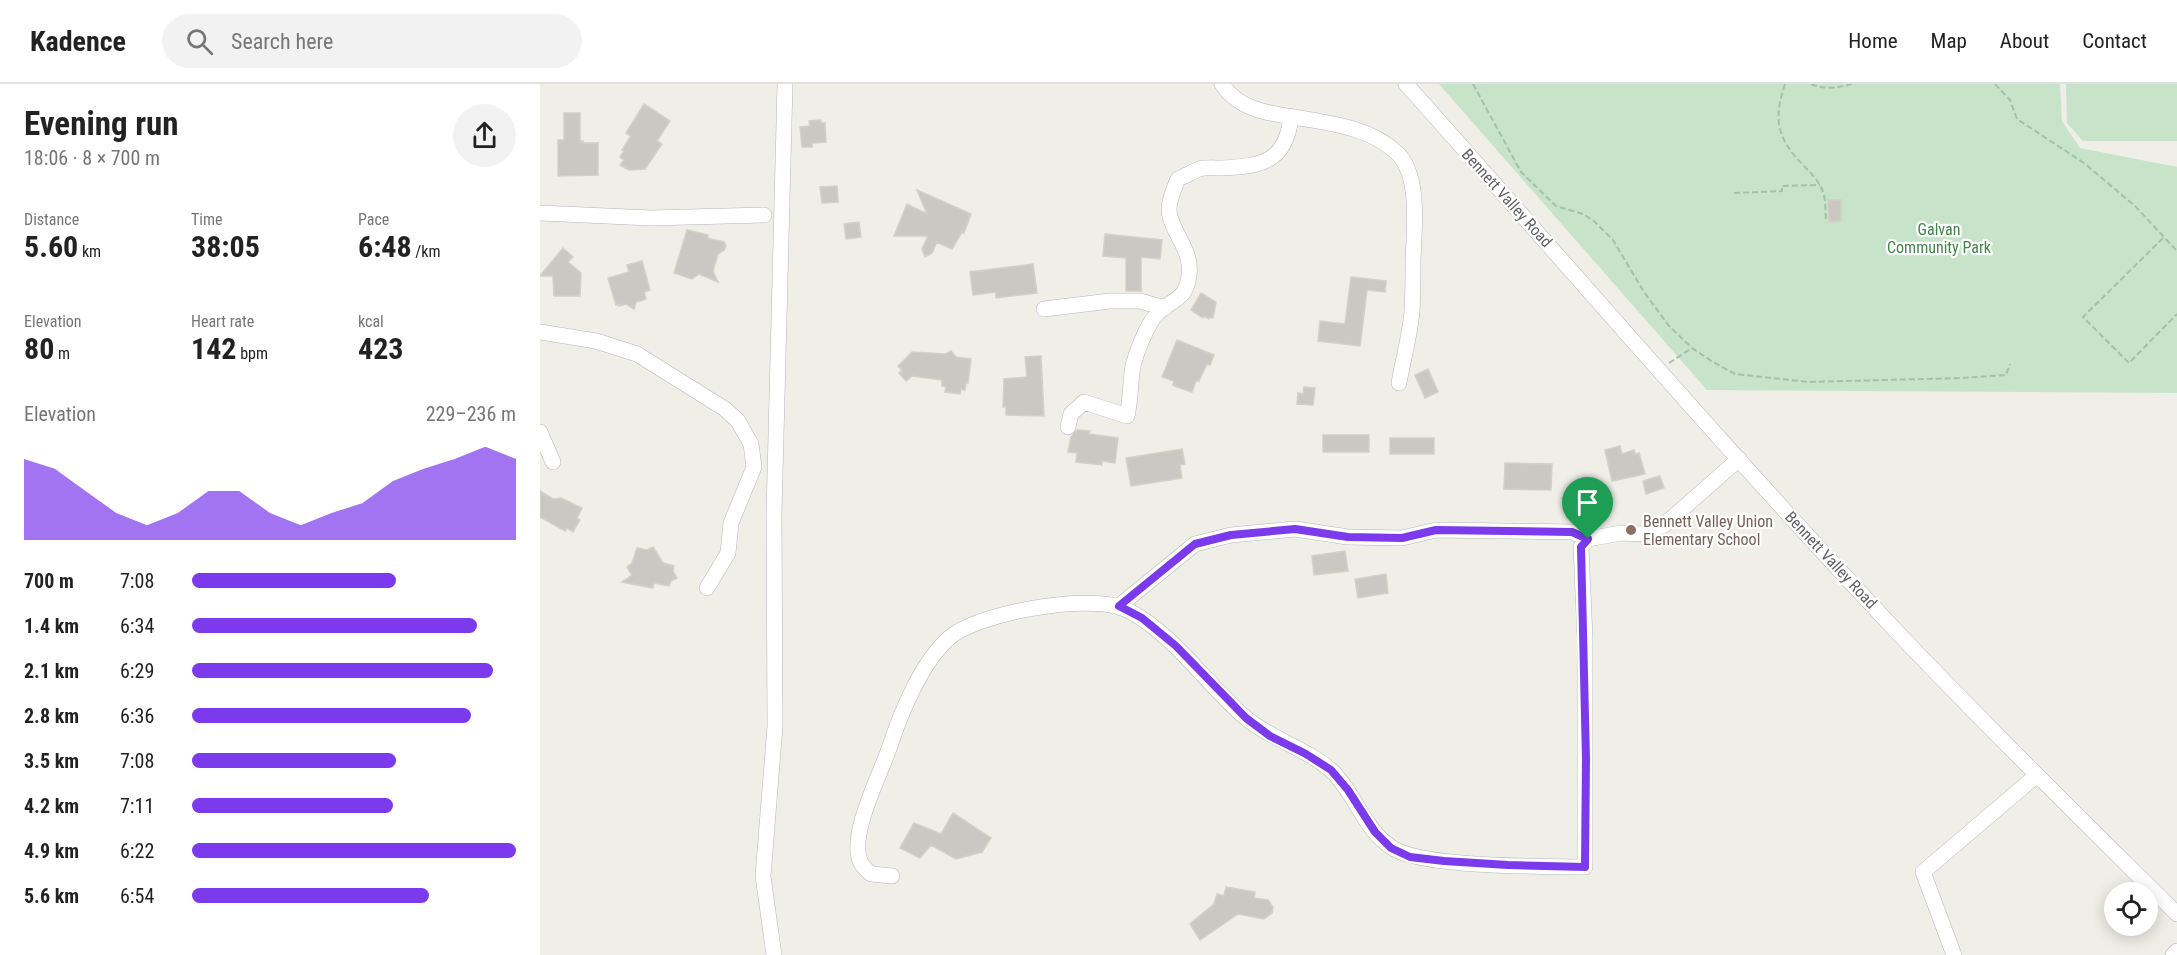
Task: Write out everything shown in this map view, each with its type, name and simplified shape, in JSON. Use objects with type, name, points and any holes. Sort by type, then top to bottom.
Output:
[{"type":"street","points":[[774,955],[763,876],[775,726],[774,514],[785,84]]},
{"type":"street","points":[[1222,84],[1251,109],[1330,123],[1380,140],[1396,152],[1408,169],[1415,208],[1412,313],[1399,383]]},
{"type":"street","name":"Bennett Valley Road","points":[[1406,84],[1739,459],[1900,635],[2177,914]]},
{"type":"street","points":[[1068,428],[1071,414],[1084,402],[1127,416],[1133,365],[1145,335],[1156,314],[1175,302],[1185,290],[1189,275],[1189,260],[1169,212],[1171,195],[1178,179],[1201,169],[1247,166],[1266,162],[1281,149],[1290,130],[1291,117]]},
{"type":"street","points":[[540,213],[651,218],[764,215]]},
{"type":"street","points":[[1044,309],[1110,301],[1140,301],[1165,308]]},
{"type":"street","points":[[540,332],[596,341],[637,354],[725,409],[738,421],[751,444],[754,467],[730,523],[728,553],[707,588]]},
{"type":"street","points":[[540,432],[553,462]]},
{"type":"street","points":[[1119,606],[1195,544],[1231,535],[1295,529],[1348,537],[1402,538],[1436,530],[1572,532],[1588,539],[1621,533],[1643,534],[1664,525],[1739,459]]},
{"type":"street","points":[[892,876],[871,874],[861,864],[857,850],[859,825],[908,699],[928,664],[949,638],[975,623],[1032,609],[1085,603],[1119,606],[1142,618],[1176,646],[1246,718],[1270,736],[1306,754],[1331,770],[1348,790],[1375,832],[1391,848],[1410,857],[1444,861],[1585,867],[1586,759],[1581,547],[1588,539]]},
{"type":"street","points":[[1954,955],[1923,872],[2037,775]]},
{"type":"street","points":[[2173,955],[2177,951]]},
{"type":"path","points":[[1473,84],[1521,172],[1556,206],[1583,214],[1594,220],[1613,240],[1639,284],[1669,326],[1692,348],[1713,363],[1735,374],[1809,382],[2006,375],[2010,364]]},
{"type":"path","points":[[1785,84],[1778,112],[1779,129],[1793,155],[1820,185],[1824,193],[1826,220]]},
{"type":"path","points":[[1811,84],[1821,88],[1852,84]]},
{"type":"path","points":[[1995,84],[2010,100],[2017,119],[2084,163],[2135,206],[2177,251]]},
{"type":"path","points":[[1734,193],[1782,191],[1782,186],[1820,185]]},
{"type":"path","points":[[2163,238],[2083,317],[2129,363],[2177,314]]},
{"type":"path","points":[[1659,369],[1692,348]]},
{"type":"green space","name":"Galvan Community Park","points":[[1439,84],[2060,84],[2062,121],[2080,148],[2177,167],[2177,393],[1707,390]]},
{"type":"green space","points":[[2066,84],[2177,84],[2177,141],[2083,141],[2067,123]]},
{"type":"building","points":[[644,104],[670,121],[657,141],[662,144],[645,169],[629,170],[620,165],[624,160],[620,157],[631,136],[626,133]]},
{"type":"building","points":[[564,113],[580,113],[580,141],[598,143],[598,175],[558,176],[558,140],[564,140]]},
{"type":"building","points":[[821,120],[821,123],[825,123],[826,142],[812,143],[812,147],[802,147],[800,127],[810,126],[809,121]]},
{"type":"building","points":[[837,186],[838,202],[822,203],[820,187]]},
{"type":"building","points":[[917,190],[971,214],[964,233],[962,232],[952,249],[937,242],[932,253],[925,257],[922,249],[928,236],[894,236],[907,204],[927,214]]},
{"type":"building","points":[[1828,200],[1841,200],[1841,221],[1829,222]]},
{"type":"building","points":[[859,222],[861,237],[846,239],[844,224]]},
{"type":"building","points":[[687,230],[724,242],[726,246],[718,254],[713,271],[718,282],[699,274],[692,279],[674,273]]},
{"type":"building","points":[[1105,234],[1162,240],[1160,259],[1141,257],[1141,291],[1126,291],[1126,258],[1103,256]]},
{"type":"building","points":[[563,248],[573,257],[568,262],[581,273],[580,296],[554,296],[553,276],[540,276]]},
{"type":"building","points":[[642,261],[650,290],[644,292],[646,299],[636,302],[634,309],[626,304],[616,305],[608,278],[629,272],[627,265]]},
{"type":"building","points":[[1033,264],[1037,293],[996,298],[996,292],[973,295],[970,272]]},
{"type":"building","points":[[1351,277],[1386,281],[1385,292],[1367,290],[1360,346],[1318,341],[1320,321],[1345,324]]},
{"type":"building","points":[[1201,293],[1216,302],[1213,318],[1209,319],[1204,316],[1203,318],[1191,310]]},
{"type":"building","points":[[1177,340],[1214,355],[1199,381],[1196,381],[1192,392],[1173,385],[1174,381],[1162,377]]},
{"type":"building","points":[[951,351],[956,357],[971,359],[968,383],[966,382],[965,390],[961,389],[960,394],[945,392],[946,387],[942,386],[942,380],[912,376],[906,381],[899,373],[902,371],[898,366],[912,352],[946,354]]},
{"type":"building","points":[[1041,356],[1044,416],[1006,415],[1006,407],[1003,407],[1004,379],[1027,377],[1025,357]]},
{"type":"building","points":[[1428,369],[1438,392],[1425,398],[1415,375]]},
{"type":"building","points":[[1304,387],[1315,388],[1313,405],[1297,404],[1298,393],[1303,394]]},
{"type":"building","points":[[1077,430],[1118,438],[1115,463],[1102,461],[1102,465],[1076,462],[1077,453],[1068,452],[1071,437]]},
{"type":"building","points":[[1323,435],[1369,435],[1369,452],[1323,452]]},
{"type":"building","points":[[1390,438],[1434,438],[1434,454],[1390,454]]},
{"type":"building","points":[[1620,446],[1622,454],[1634,450],[1635,454],[1639,453],[1645,474],[1612,481],[1605,450]]},
{"type":"building","points":[[1182,449],[1185,464],[1180,465],[1182,478],[1131,486],[1126,458]]},
{"type":"building","points":[[1505,463],[1552,464],[1551,490],[1504,489]]},
{"type":"building","points":[[1660,476],[1664,488],[1646,494],[1643,481]]},
{"type":"building","points":[[540,491],[553,499],[561,498],[582,508],[577,518],[580,520],[573,532],[567,528],[565,531],[540,517]]},
{"type":"building","points":[[653,547],[663,563],[674,566],[673,571],[677,578],[671,581],[669,586],[654,583],[653,588],[622,582],[632,575],[627,567],[632,563],[637,548],[647,550]]},
{"type":"building","points":[[1345,551],[1348,571],[1314,575],[1312,556]]},
{"type":"building","points":[[1386,574],[1388,593],[1358,598],[1355,579]]},
{"type":"building","points":[[953,813],[991,838],[982,852],[956,859],[931,845],[920,858],[900,848],[914,823],[941,834]]},
{"type":"building","points":[[1226,887],[1255,892],[1254,898],[1268,900],[1273,907],[1272,913],[1264,919],[1238,914],[1200,940],[1190,924],[1214,904],[1217,894],[1224,896]]},
{"type":"place","name":"Bennett Valley Union Elementary School","points":[[1631,530]]},
{"type":"route","points":[[1295,529],[1348,537],[1402,538],[1436,530],[1572,532],[1588,539],[1581,547],[1585,638],[1585,867],[1444,861],[1410,857],[1391,848],[1375,832],[1348,790],[1331,770],[1306,754],[1270,736],[1246,718],[1176,646],[1142,618],[1119,606],[1195,544],[1231,535],[1295,529]]}]
